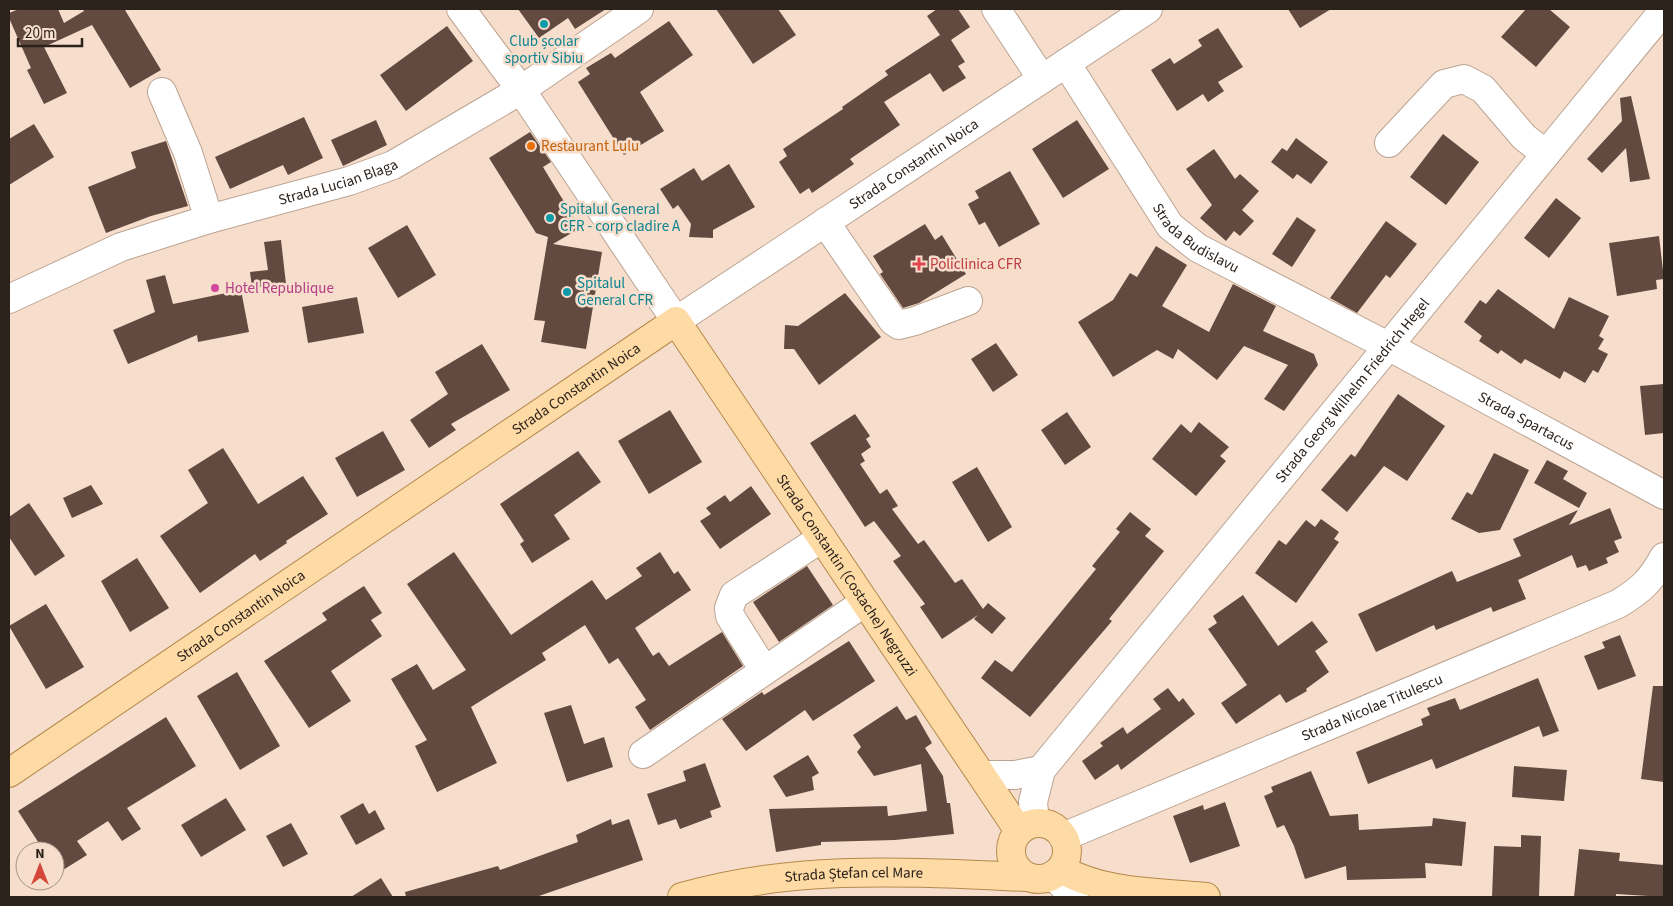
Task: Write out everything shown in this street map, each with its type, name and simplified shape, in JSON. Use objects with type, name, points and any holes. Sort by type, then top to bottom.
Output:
[{"type":"main road","name":"Strada Constantin (Costache) Negruzzi","points":[[676,321],[982,775],[1027,827]]},
{"type":"main road","name":"Strada Constantin Noica","points":[[9,774],[676,321]]},
{"type":"main road","points":[[1051,826],[1063,837],[1067,853],[1057,872],[1045,879],[1026,877],[1014,864],[1011,856],[1014,838],[1027,827],[1051,826]]},
{"type":"main road","name":"Strada Ștefan cel Mare","points":[[682,897],[742,883],[836,873],[913,872],[1026,877]]},
{"type":"main road","points":[[1057,872],[1098,886],[1206,897]]},
{"type":"street","points":[[461,9],[521,90],[676,321]]},
{"type":"street","points":[[996,9],[1042,79]]},
{"type":"street","name":"Strada Constantin Noica","points":[[676,321],[1148,9]]},
{"type":"street","name":"Strada Lucian Blaga","points":[[9,299],[121,247],[349,181],[393,165],[521,90],[624,13]]},
{"type":"street","name":"Strada Georg Wilhelm Friedrich Hegel","points":[[1027,827],[1041,770],[1546,154],[1663,20]]},
{"type":"street","name":"Strada Budislavu","points":[[1066,63],[1170,226],[1183,238],[1267,285],[1388,346]]},
{"type":"street","points":[[1389,143],[1444,84],[1464,79],[1482,89],[1524,136],[1546,154]]},
{"type":"street","points":[[162,92],[188,153],[209,220]]},
{"type":"street","points":[[825,222],[894,321],[899,325],[907,324],[968,301]]},
{"type":"street","name":"Strada Spartacus","points":[[1388,346],[1664,495]]},
{"type":"street","points":[[764,670],[730,616],[730,601],[734,595],[822,538]]},
{"type":"street","name":"Strada Nicolae Titulescu","points":[[1063,837],[1618,604],[1640,591],[1655,574],[1664,557]]},
{"type":"street","points":[[643,754],[865,602]]},
{"type":"street","points":[[982,775],[1015,775],[1041,770]]},
{"type":"street","points":[[1057,872],[1074,897]]},
{"type":"building","points":[[19,9],[58,9],[64,23],[84,11],[83,9],[127,9],[125,10],[161,70],[130,88],[92,25],[44,47],[67,93],[44,104],[27,70],[31,68],[9,18],[9,13]]},
{"type":"building","name":"Club școlar sportiv Sibiu","points":[[518,9],[606,9],[575,29],[568,18],[539,38]]},
{"type":"building","points":[[716,9],[778,9],[796,35],[753,64]]},
{"type":"building","points":[[937,9],[958,9],[970,27],[951,40],[965,62],[958,66],[966,78],[943,92],[930,73],[884,102],[900,125],[850,159],[854,164],[812,193],[809,188],[800,194],[779,162],[787,156],[783,149],[843,109],[842,107],[888,75],[885,71],[940,35],[927,16]]},
{"type":"building","points":[[1288,9],[1331,9],[1300,28]]},
{"type":"building","points":[[1526,9],[1549,9],[1570,27],[1536,67],[1501,37]]},
{"type":"building","points":[[669,21],[693,55],[640,92],[664,131],[624,155],[578,82],[590,74],[586,68],[611,53],[615,58]]},
{"type":"building","points":[[447,26],[473,61],[406,111],[380,75]]},
{"type":"building","points":[[1218,28],[1243,67],[1218,82],[1224,91],[1208,102],[1203,94],[1177,111],[1151,70],[1170,58],[1174,64],[1202,46],[1198,40]]},
{"type":"building","points":[[1631,96],[1650,179],[1630,182],[1626,148],[1602,173],[1587,159],[1622,121],[1620,98]]},
{"type":"building","points":[[304,117],[323,158],[288,175],[283,165],[230,189],[215,157]]},
{"type":"building","points":[[376,120],[387,145],[343,166],[331,140]]},
{"type":"building","points":[[1077,120],[1109,169],[1063,198],[1032,149]]},
{"type":"building","points":[[34,124],[54,157],[9,185],[9,139]]},
{"type":"building","points":[[530,132],[551,162],[543,167],[580,228],[553,244],[602,252],[586,349],[541,342],[545,321],[534,320],[548,237],[536,233],[489,158]]},
{"type":"building","points":[[1443,134],[1479,162],[1446,205],[1410,177]]},
{"type":"building","points":[[1296,138],[1328,162],[1311,184],[1297,174],[1293,179],[1271,162],[1282,148],[1287,151]]},
{"type":"building","points":[[166,141],[188,206],[151,216],[106,233],[88,187],[136,168],[131,152]]},
{"type":"building","points":[[1214,149],[1235,179],[1240,174],[1259,191],[1242,210],[1254,221],[1240,236],[1234,231],[1226,241],[1200,218],[1212,205],[1186,169]]},
{"type":"building","points":[[729,164],[755,207],[713,230],[713,238],[689,237],[691,224],[678,205],[673,209],[660,189],[694,168],[702,181]]},
{"type":"building","points":[[1010,171],[1040,224],[999,247],[985,222],[979,225],[968,204],[979,198],[975,191]]},
{"type":"building","points":[[1556,198],[1581,218],[1549,258],[1524,238]]},
{"type":"building","points":[[1297,217],[1316,230],[1292,267],[1272,254]]},
{"type":"building","points":[[1386,221],[1417,244],[1390,278],[1386,275],[1357,313],[1330,298]]},
{"type":"building","name":"Policlinica CFR","points":[[925,224],[935,240],[942,235],[966,274],[919,303],[903,308],[880,274],[883,272],[873,256]]},
{"type":"building","points":[[407,225],[436,275],[398,298],[368,248]]},
{"type":"building","points":[[1659,236],[1664,279],[1656,280],[1657,289],[1617,296],[1609,243]]},
{"type":"building","points":[[281,240],[286,284],[252,288],[250,272],[268,270],[264,242]]},
{"type":"building","points":[[1156,246],[1187,265],[1162,306],[1209,332],[1233,284],[1276,306],[1263,331],[1314,354],[1318,365],[1284,411],[1264,399],[1288,365],[1244,346],[1217,380],[1178,349],[1173,359],[1157,350],[1113,377],[1078,322],[1113,300],[1130,273],[1137,277]]},
{"type":"building","points":[[165,275],[173,304],[241,290],[249,332],[198,342],[197,335],[128,364],[113,330],[155,312],[146,280]]},
{"type":"building","points":[[1498,289],[1554,329],[1569,297],[1609,316],[1599,336],[1604,339],[1598,349],[1608,354],[1598,373],[1593,370],[1585,383],[1564,371],[1560,379],[1525,359],[1521,364],[1501,350],[1498,354],[1479,341],[1482,336],[1464,322],[1480,300],[1486,304]]},
{"type":"building","points":[[845,293],[881,337],[819,385],[794,349],[784,349],[785,325],[798,326]]},
{"type":"building","points":[[357,297],[364,333],[308,343],[302,307]]},
{"type":"building","points":[[996,343],[1018,375],[993,392],[971,359]]},
{"type":"building","points":[[482,344],[510,390],[451,424],[456,430],[429,448],[410,420],[448,394],[435,372]]},
{"type":"building","points":[[1664,384],[1664,433],[1645,435],[1640,386]]},
{"type":"building","points":[[1398,394],[1445,426],[1407,481],[1384,466],[1347,512],[1321,490],[1351,454],[1355,457]]},
{"type":"building","points":[[670,410],[702,462],[649,494],[618,441]]},
{"type":"building","points":[[1067,412],[1091,447],[1065,465],[1041,430]]},
{"type":"building","points":[[855,414],[870,436],[866,439],[871,447],[861,454],[865,461],[860,464],[880,494],[887,489],[898,506],[892,509],[918,544],[924,540],[955,583],[962,579],[983,609],[988,603],[1006,618],[992,634],[974,619],[978,615],[942,639],[920,607],[925,604],[893,561],[901,556],[874,521],[865,527],[810,443]]},
{"type":"building","points":[[1199,422],[1229,447],[1220,456],[1226,461],[1196,496],[1152,459],[1181,424],[1191,433]]},
{"type":"building","points":[[383,431],[405,470],[357,497],[335,458]]},
{"type":"building","points":[[223,448],[258,504],[303,476],[328,514],[286,541],[287,543],[260,561],[255,554],[200,593],[160,536],[208,503],[188,470]]},
{"type":"building","points":[[578,451],[601,482],[554,515],[570,539],[532,563],[520,544],[524,541],[500,504]]},
{"type":"building","points":[[1494,453],[1529,470],[1500,530],[1479,533],[1451,519],[1467,492],[1472,495]]},
{"type":"building","points":[[1547,460],[1568,471],[1563,479],[1587,493],[1579,508],[1534,483]]},
{"type":"building","points":[[977,467],[1012,527],[988,542],[952,482]]},
{"type":"building","points":[[91,485],[103,504],[72,518],[63,498]]},
{"type":"building","points":[[751,486],[771,514],[720,549],[700,521],[711,514],[706,508],[725,495],[730,502]]},
{"type":"building","points":[[29,503],[65,556],[35,576],[9,537],[9,517]]},
{"type":"building","points":[[1610,508],[1622,538],[1614,541],[1619,552],[1606,558],[1608,563],[1589,571],[1586,565],[1577,568],[1572,555],[1518,580],[1526,599],[1493,612],[1491,607],[1436,630],[1434,625],[1376,652],[1358,614],[1452,571],[1457,582],[1521,556],[1513,539],[1578,510],[1569,525]]},
{"type":"building","points":[[1130,512],[1151,529],[1145,536],[1164,551],[1109,619],[1112,621],[1030,717],[981,678],[995,660],[1012,672],[1096,569],[1092,566],[1120,532],[1116,529]]},
{"type":"building","points":[[1321,519],[1339,532],[1334,539],[1339,542],[1296,603],[1255,573],[1279,540],[1286,545],[1306,520],[1315,527]]},
{"type":"building","points":[[454,552],[511,635],[592,580],[606,600],[642,576],[636,568],[660,552],[674,574],[678,571],[691,590],[635,628],[653,656],[659,652],[669,666],[722,632],[743,666],[650,730],[635,707],[646,700],[618,658],[609,664],[585,625],[542,653],[546,660],[471,707],[497,763],[437,792],[415,746],[427,740],[391,679],[417,664],[433,690],[466,670],[407,584]]},
{"type":"building","points":[[137,558],[169,608],[130,632],[101,581]]},
{"type":"building","points":[[807,566],[833,605],[779,642],[753,602]]},
{"type":"building","points":[[364,586],[382,613],[371,620],[382,636],[331,671],[351,701],[309,728],[264,661],[327,620],[322,613]]},
{"type":"building","points":[[1243,595],[1278,646],[1312,621],[1328,642],[1315,651],[1329,672],[1306,689],[1307,691],[1286,703],[1280,694],[1236,724],[1221,703],[1247,685],[1208,629],[1217,623],[1213,616]]},
{"type":"building","points":[[46,604],[84,667],[46,689],[9,626]]},
{"type":"building","points":[[1620,635],[1636,676],[1598,690],[1584,656],[1605,648],[1602,642]]},
{"type":"building","points":[[849,641],[875,681],[813,721],[805,710],[746,751],[722,719],[762,692],[764,695]]},
{"type":"building","points":[[237,672],[280,746],[240,770],[197,696]]},
{"type":"building","points":[[1538,678],[1559,731],[1543,737],[1539,726],[1436,769],[1432,759],[1368,784],[1356,752],[1423,725],[1421,719],[1430,715],[1427,708],[1455,698],[1460,710]]},
{"type":"building","points":[[1653,686],[1664,686],[1664,782],[1641,779]]},
{"type":"building","points":[[1168,688],[1179,702],[1183,698],[1195,714],[1121,770],[1118,764],[1095,780],[1082,761],[1103,746],[1100,743],[1123,727],[1127,734],[1161,709],[1153,699]]},
{"type":"building","points":[[571,705],[584,744],[604,737],[613,767],[567,782],[544,713]]},
{"type":"building","points":[[897,706],[906,720],[916,715],[932,743],[925,748],[943,776],[947,803],[950,803],[954,834],[895,840],[821,842],[821,845],[776,852],[769,809],[887,806],[888,816],[927,811],[921,764],[874,776],[857,752],[861,747],[853,735]]},
{"type":"building","points":[[166,717],[196,766],[127,808],[141,829],[122,841],[108,821],[77,841],[87,855],[65,869],[65,841],[38,841],[18,811]]},
{"type":"building","points":[[808,755],[819,773],[812,777],[814,790],[786,797],[773,776]]},
{"type":"building","points":[[705,763],[721,807],[710,811],[712,817],[680,829],[676,819],[658,825],[647,794],[686,781],[683,771]]},
{"type":"building","points":[[1514,766],[1567,770],[1564,801],[1512,797]]},
{"type":"building","points":[[1311,771],[1330,816],[1358,814],[1359,830],[1432,826],[1433,818],[1466,822],[1462,866],[1425,863],[1426,878],[1347,880],[1346,866],[1305,879],[1294,846],[1284,825],[1277,828],[1264,796],[1273,792],[1271,787]]},
{"type":"building","points":[[226,798],[246,830],[201,857],[181,825]]},
{"type":"building","points":[[1225,802],[1240,846],[1190,863],[1173,816],[1203,805],[1204,810]]},
{"type":"building","points":[[363,803],[369,814],[375,810],[385,829],[356,845],[340,816]]},
{"type":"building","points":[[611,819],[612,825],[629,819],[643,860],[536,897],[406,897],[405,892],[498,866],[500,870],[578,842],[576,835]]},
{"type":"building","points":[[291,823],[308,854],[283,867],[266,836]]},
{"type":"building","points":[[1521,835],[1541,836],[1539,897],[1492,897],[1494,846],[1521,847]]},
{"type":"building","points":[[1579,849],[1620,853],[1619,861],[1664,865],[1664,897],[1616,894],[1616,897],[1574,897]]},
{"type":"building","points":[[381,878],[393,897],[351,897]]},
{"type":"place","name":"Club școlar sportiv Sibiu","points":[[544,24]]},
{"type":"place","name":"Restaurant Lulu","points":[[531,146]]},
{"type":"place","name":"Spitalul General CFR - corp cladire A","points":[[550,218]]},
{"type":"place","name":"Policlinica CFR","points":[[919,264]]},
{"type":"place","name":"Hotel Republique","points":[[215,288]]},
{"type":"place","name":"Spitalul General CFR","points":[[567,292]]}]
